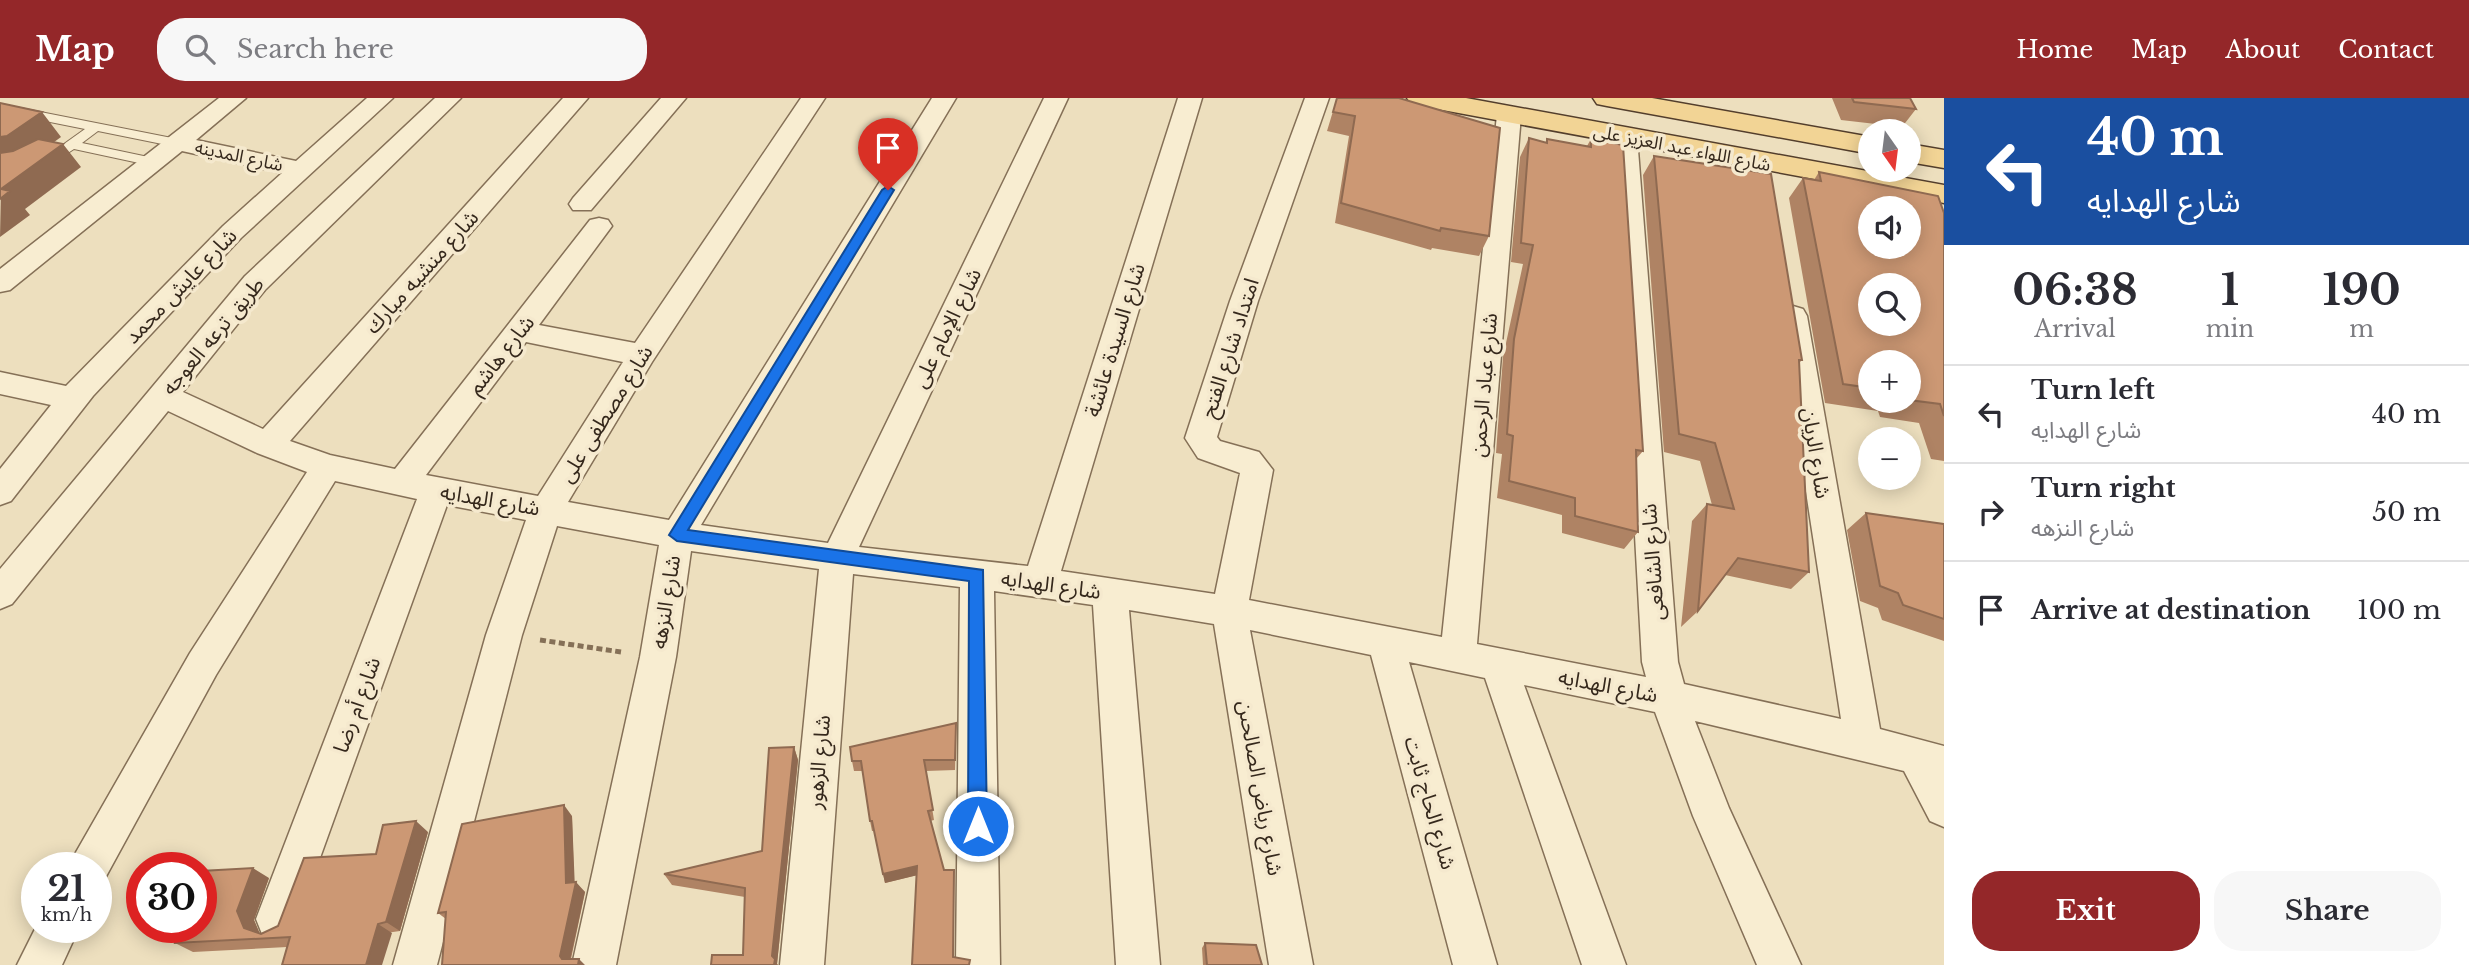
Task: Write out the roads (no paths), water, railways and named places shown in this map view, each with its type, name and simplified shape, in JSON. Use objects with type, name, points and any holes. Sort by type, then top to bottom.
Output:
[{"type":"main road","name":"شارع اللواء عبد العزيز على","points":[[1422,98],[1625,137],[1771,178],[1937,200]]},
{"type":"main road","name":"شارع اللواء عبد العزيز على","points":[[1607,98],[1858,144]]},
{"type":"main road","points":[[1922,155],[1944,159]]},
{"type":"street","points":[[0,283],[234,98]]},
{"type":"street","name":"شارع عايش محمد","points":[[0,492],[73,399],[232,232],[381,98]]},
{"type":"street","name":"طريق ترعه العوجه","points":[[0,594],[255,283],[449,98]]},
{"type":"street","name":"شارع منشيه مبارك","points":[[268,445],[576,98]]},
{"type":"street","name":"شارع هاشم","points":[[419,487],[520,331],[590,215],[674,98]]},
{"type":"street","name":"شارع مصطفى على","points":[[415,965],[504,635],[546,510],[642,355],[813,98]]},
{"type":"street","name":"شارع النزهه","points":[[594,965],[658,657],[677,535],[944,98]]},
{"type":"street","name":"شارع الإمام على","points":[[837,558],[1056,98]]},
{"type":"street","name":"شارع السيدة عائشة","points":[[1040,582],[1190,98]]},
{"type":"street","name":"امتداد شارع الفتح","points":[[1229,611],[1256,470],[1248,460],[1209,450],[1202,438],[1244,301],[1317,98]]},
{"type":"street","name":"شارع عباد الرحمن","points":[[1458,655],[1509,115]]},
{"type":"street","name":"شارع الشافعى","points":[[1625,137],[1657,629],[1668,698],[1691,767],[1779,965]]},
{"type":"street","name":"شارع المدينه","points":[[177,143],[301,170]]},
{"type":"street","name":"شارع الريان","points":[[1789,287],[1863,742]]},
{"type":"street","points":[[520,331],[642,355]]},
{"type":"street","points":[[0,383],[73,399]]},
{"type":"street","name":"شارع الهدايه","points":[[164,396],[268,445],[327,467],[419,487],[677,535],[837,558],[1040,582],[1229,611],[1668,698],[1930,760]]},
{"type":"street","points":[[97,852],[133,782],[238,603],[327,467]]},
{"type":"street","name":"شارع أم رضا","points":[[277,919],[419,487]]},
{"type":"street","name":"شارع الزهور","points":[[802,965],[837,558]]},
{"type":"street","points":[[977,575],[978,965]]},
{"type":"street","points":[[1110,593],[1138,965]]},
{"type":"street","name":"شارع رياض الصالحىن","points":[[1229,611],[1291,965]]},
{"type":"street","name":"شارع الحاج ثابت","points":[[1385,641],[1475,965]]},
{"type":"street","points":[[1498,663],[1604,965]]},
{"type":"street","points":[[1930,760],[1944,808]]},
{"type":"street","points":[[39,965],[50,943]]},
{"type":"lane","points":[[0,108],[177,143]]},
{"type":"lane","points":[[32,169],[55,158],[96,127]]},
{"type":"lane","points":[[73,145],[153,162]]}]
